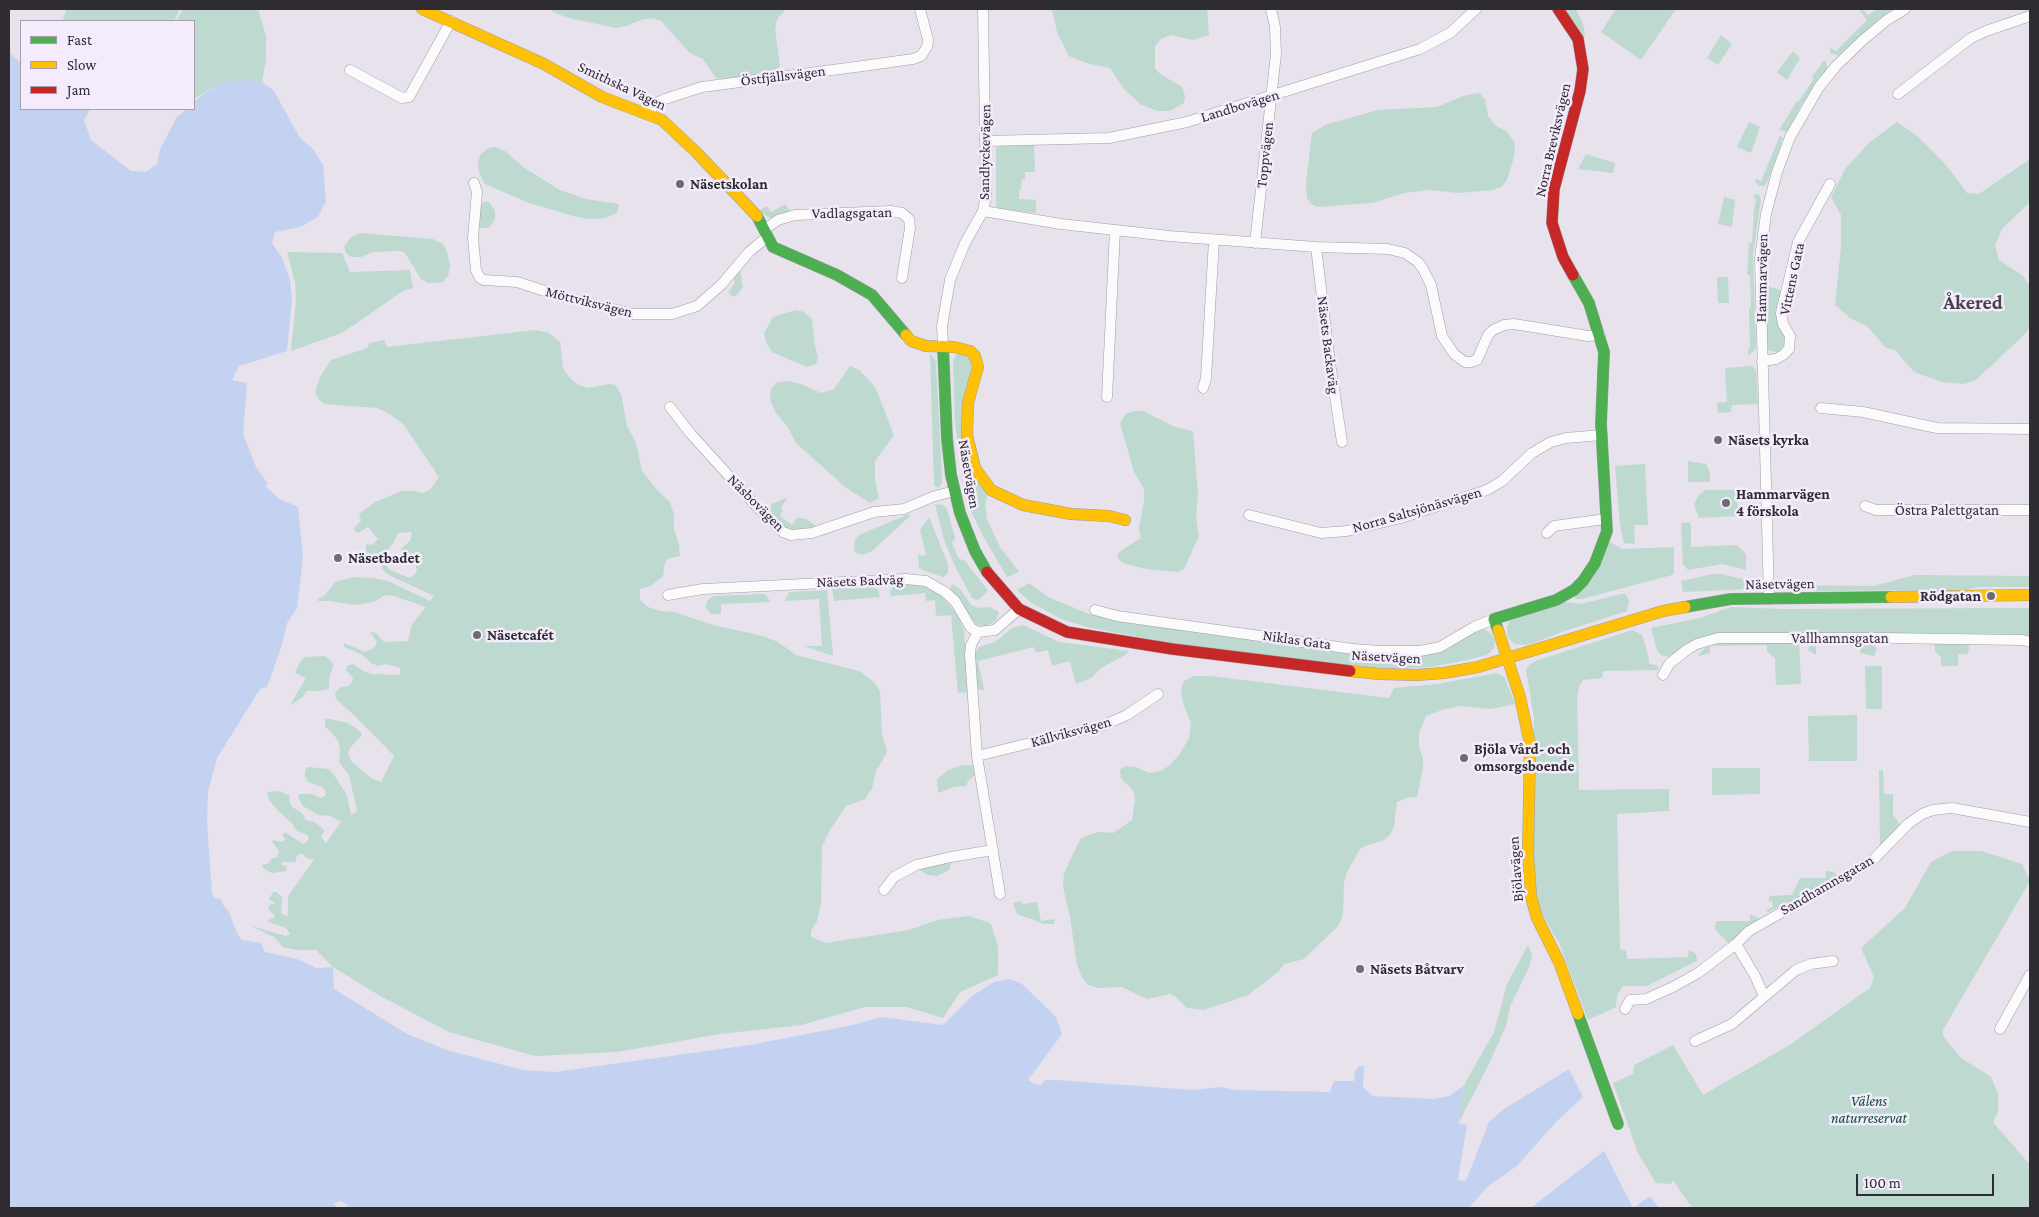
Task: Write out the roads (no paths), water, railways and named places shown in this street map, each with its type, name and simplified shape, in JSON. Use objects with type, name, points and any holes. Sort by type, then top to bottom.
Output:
[{"type":"street","name":"Smithska Vägen","points":[[422,9],[544,64],[602,97],[648,114],[668,124],[756,214],[769,242],[778,251],[817,265],[872,295],[885,308],[911,342],[926,346],[968,350],[975,356],[977,372],[968,403],[966,430],[972,459],[985,484],[1003,497],[1023,505],[1071,514],[1109,516],[1125,520]]},
{"type":"street","name":"Östfjällsvägen","points":[[648,114],[656,103],[665,98],[702,87],[921,56],[928,40],[920,9]]},
{"type":"street","name":"Sandlyckevägen","points":[[943,347],[943,318],[950,280],[965,243],[983,211],[986,196],[983,9]]},
{"type":"street","name":"Toppvägen","points":[[1255,242],[1276,54],[1275,27],[1271,9]]},
{"type":"street","name":"Landbovägen","points":[[986,140],[1110,138],[1187,122],[1425,47],[1450,33],[1476,9]]},
{"type":"street","name":"Norra Breviksvägen","points":[[1494,619],[1556,600],[1574,590],[1589,573],[1599,556],[1607,531],[1601,412],[1605,364],[1600,335],[1589,304],[1563,257],[1552,223],[1554,189],[1580,91],[1583,69],[1578,39],[1558,9]]},
{"type":"street","name":"Hammarvägen","points":[[1769,599],[1760,258],[1761,237],[1770,195],[1787,144],[1804,111],[1836,66],[1887,20],[1906,9]]},
{"type":"street","points":[[1898,94],[1971,38],[2030,16]]},
{"type":"street","points":[[350,70],[402,98],[410,97],[451,21]]},
{"type":"street","name":"Möttviksvägen","points":[[474,183],[477,192],[473,238],[476,270],[480,278],[484,280],[517,282],[560,296],[633,314],[672,314],[698,306],[722,284],[766,233]]},
{"type":"street","name":"Vittens Gata","points":[[1762,360],[1776,359],[1784,355],[1789,349],[1790,336],[1783,324],[1781,313],[1798,242],[1816,206],[1830,184]]},
{"type":"street","points":[[983,211],[1061,224],[1214,240],[1316,247],[1388,249],[1412,257],[1423,269],[1431,285],[1442,336],[1454,354],[1463,361],[1471,362],[1477,360],[1484,341],[1493,330],[1504,325],[1514,324],[1588,336],[1600,335]]},
{"type":"street","name":"Vadlagsgatan","points":[[766,233],[778,220],[795,215],[902,212],[909,219],[910,228],[902,278]]},
{"type":"street","points":[[1107,396],[1114,230]]},
{"type":"street","points":[[1203,388],[1206,378],[1214,240]]},
{"type":"street","name":"Näsets Backaväg","points":[[1316,247],[1342,442]]},
{"type":"street","name":"Näsetvägen","points":[[943,347],[948,439],[954,491],[965,527],[975,551],[987,572],[1019,609],[1052,626],[1084,635],[1172,649],[1379,674],[1417,675],[1444,673],[1478,667],[1663,611],[1714,601],[2030,595]]},
{"type":"street","name":"Näsbovägen","points":[[670,407],[690,433],[757,507],[783,532],[791,535],[812,534],[874,512],[904,510],[932,497],[954,491]]},
{"type":"street","points":[[1822,408],[1863,412],[1937,428],[2030,429]]},
{"type":"street","name":"Norra Saltsjönäsvägen","points":[[1248,515],[1321,533],[1347,531],[1400,518],[1488,490],[1502,481],[1532,453],[1550,442],[1566,438],[1602,435]]},
{"type":"street","name":"Östra Palettgatan","points":[[1865,506],[1876,510],[2030,510]]},
{"type":"street","points":[[1547,533],[1554,526],[1606,519]]},
{"type":"street","name":"Näsets Badväg","points":[[668,595],[722,588],[883,579],[917,579],[935,585],[945,592],[955,601],[971,628],[978,632]]},
{"type":"street","points":[[1000,894],[977,756],[970,654],[971,645],[978,632],[995,630],[1019,609]]},
{"type":"street","name":"Niklas Gata","points":[[1094,610],[1117,616],[1353,649],[1381,651],[1420,651],[1440,647],[1494,619]]},
{"type":"street","points":[[1494,619],[1507,658]]},
{"type":"street","name":"Vallhamnsgatan","points":[[1663,675],[1670,664],[1697,644],[1718,638],[2023,640],[2030,642]]},
{"type":"street","name":"Bjölavägen","points":[[1507,658],[1520,697],[1530,744],[1528,849],[1531,897],[1537,918],[1559,962],[1618,1124]]},
{"type":"street","name":"Källviksvägen","points":[[977,756],[1116,721],[1158,694]]},
{"type":"street","name":"Sandhamnsgatan","points":[[1625,1009],[1630,1000],[1646,999],[1698,973],[1736,944],[1749,931],[1872,861],[1908,824],[1922,814],[1933,810],[1952,808],[2030,822]]},
{"type":"street","points":[[884,890],[894,877],[916,865],[951,856],[993,850]]},
{"type":"street","points":[[1736,944],[1746,959],[1764,996]]},
{"type":"street","points":[[1695,1042],[1732,1024],[1796,970],[1811,964],[1833,961]]},
{"type":"street","points":[[2000,1029],[2030,974]]},
{"type":"water","points":[[9,53],[20,62],[20,110],[89,110],[84,120],[91,140],[131,171],[146,172],[157,164],[160,149],[177,117],[186,110],[195,110],[195,101],[201,96],[222,82],[245,80],[262,82],[274,91],[300,138],[313,149],[323,165],[326,201],[318,217],[300,227],[275,232],[272,243],[282,258],[290,280],[292,300],[287,351],[239,366],[232,380],[247,383],[243,434],[256,467],[268,484],[265,486],[278,498],[298,507],[303,557],[297,608],[287,623],[282,645],[267,687],[260,689],[217,758],[208,792],[207,822],[212,893],[214,897],[221,899],[242,940],[261,943],[265,952],[297,959],[316,968],[333,967],[334,989],[407,1034],[450,1051],[523,1070],[555,1072],[750,1045],[853,1025],[881,1017],[943,1025],[972,996],[994,982],[1010,979],[1022,984],[1056,1017],[1062,1034],[1028,1080],[1035,1084],[1041,1085],[1045,1080],[1056,1080],[1194,1090],[1220,1087],[1236,1090],[1330,1092],[1334,1081],[1354,1081],[1355,1070],[1358,1069],[1358,1066],[1364,1066],[1363,1087],[1373,1096],[1433,1099],[1450,1096],[1464,1085],[1458,1123],[1467,1125],[1458,1180],[1466,1181],[1489,1122],[1504,1109],[1569,1069],[1583,1097],[1558,1120],[1517,1166],[1487,1187],[1469,1208],[350,1208],[341,1201],[334,1203],[337,1208],[9,1208]]},
{"type":"water","points":[[1604,1151],[1633,1208],[1531,1208],[1568,1179]]},
{"type":"water","points":[[1650,1196],[1659,1208],[1633,1208]]},
{"type":"place","name":"Näsetskolan","points":[[680,184]]},
{"type":"place","name":"Näsets kyrka","points":[[1718,440]]},
{"type":"place","name":"Hammarvägen 4 förskola","points":[[1726,503]]},
{"type":"place","name":"Näsetbadet","points":[[338,558]]},
{"type":"place","name":"Rödgatan","points":[[1991,596]]},
{"type":"place","name":"Näsetcafét","points":[[477,635]]},
{"type":"place","name":"Bjöla Vård- och omsorgsboende","points":[[1464,758]]},
{"type":"place","name":"Näsets Båtvarv","points":[[1360,969]]},
{"type":"district","name":"Åkered","points":[[1973,303]]},
{"type":"park label","name":"Välens naturreservat","points":[[1869,1110]]}]
